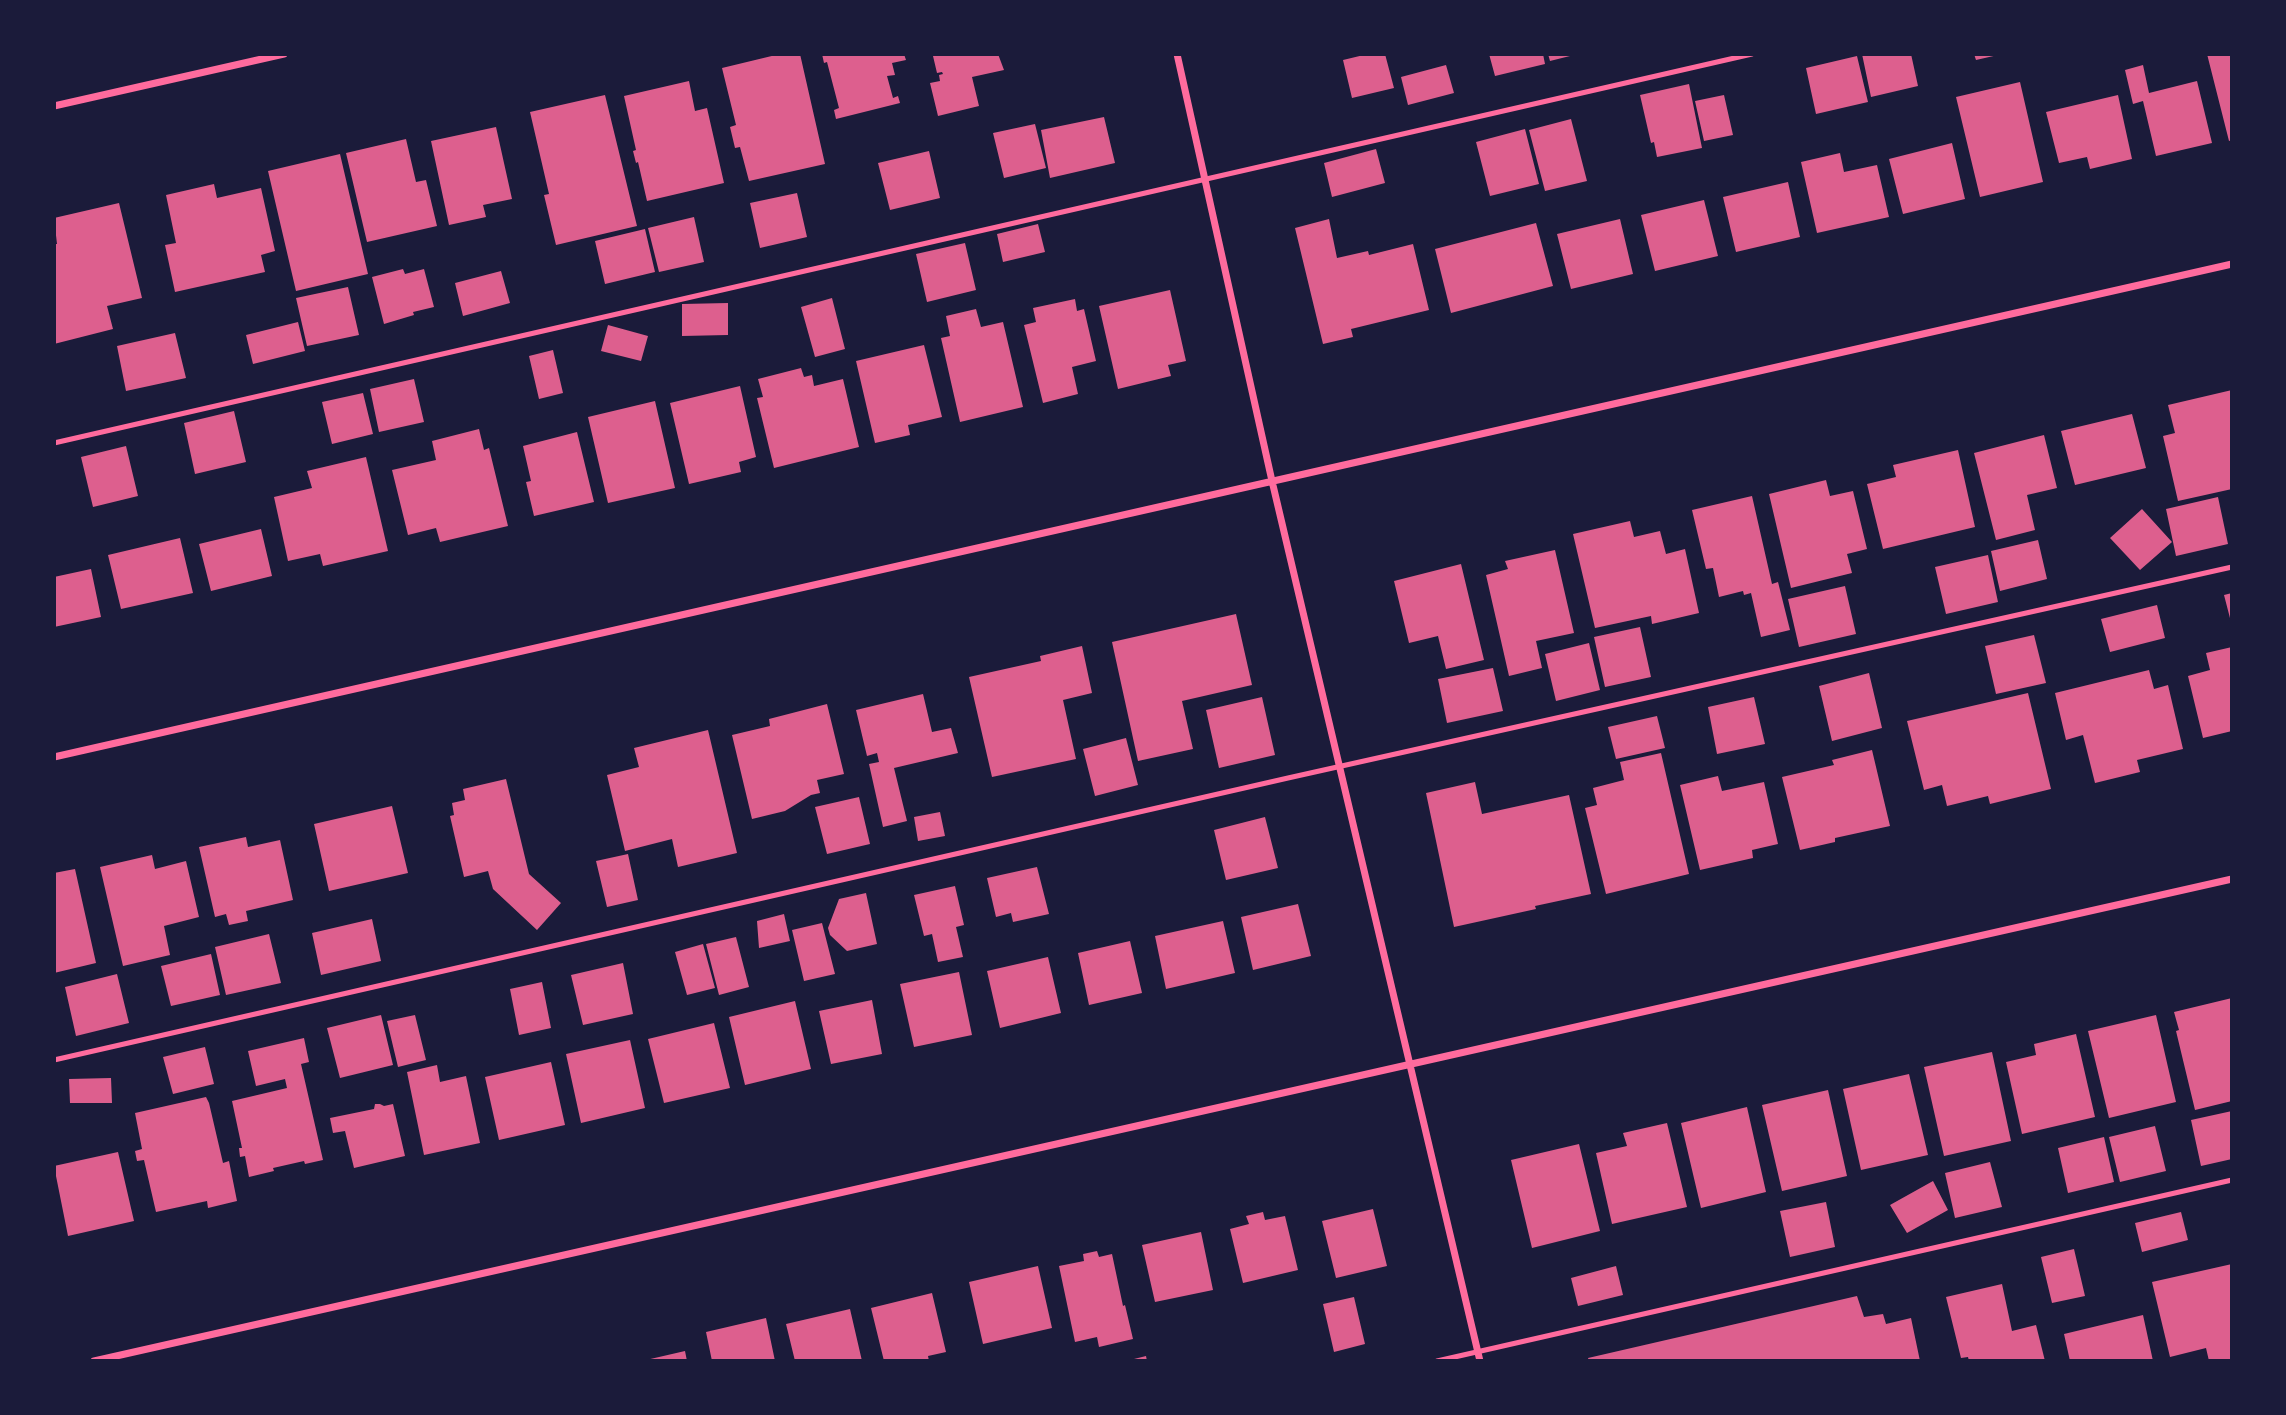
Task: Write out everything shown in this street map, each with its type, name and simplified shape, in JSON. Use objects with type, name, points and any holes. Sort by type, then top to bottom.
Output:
[{"type":"street","points":[[54,106],[284,54]]},
{"type":"street","points":[[1177,54],[1272,481],[1480,1361]]},
{"type":"street","points":[[54,757],[2232,264]]},
{"type":"street","points":[[94,1361],[2232,880]]},
{"type":"lane","points":[[54,443],[1752,54]]},
{"type":"lane","points":[[54,1060],[1340,766],[2232,568]]},
{"type":"lane","points":[[1437,1361],[2232,1180]]},
{"type":"building","points":[[780,54],[800,54],[825,164],[749,181],[740,147],[735,148],[730,127],[736,125],[722,68]]},
{"type":"building","points":[[822,54],[904,54],[906,60],[892,63],[895,75],[887,76],[893,98],[898,96],[900,103],[836,119],[834,110],[839,108],[827,62],[824,63]]},
{"type":"building","points":[[998,54],[1004,70],[972,77],[979,106],[938,116],[930,83],[940,81],[939,75],[943,74],[937,73],[933,56]]},
{"type":"building","points":[[1368,54],[1385,54],[1394,88],[1352,98],[1343,60]]},
{"type":"building","points":[[1489,54],[1543,54],[1545,64],[1495,76]]},
{"type":"building","points":[[1548,54],[1574,54],[1574,55],[1550,61]]},
{"type":"building","points":[[1862,54],[1911,54],[1918,86],[1871,97]]},
{"type":"building","points":[[1974,54],[1998,54],[1998,55],[1976,60]]},
{"type":"building","points":[[2207,54],[2232,54],[2232,140],[2229,141]]},
{"type":"building","points":[[1857,56],[1868,102],[1816,114],[1806,68]]},
{"type":"building","points":[[1446,65],[1454,93],[1408,105],[1401,77]]},
{"type":"building","points":[[2143,65],[2149,93],[2197,81],[2212,143],[2156,156],[2143,101],[2133,104],[2125,70]]},
{"type":"building","points":[[689,81],[695,111],[707,108],[724,183],[647,201],[633,151],[636,150],[624,96]]},
{"type":"building","points":[[2020,82],[2043,182],[1980,197],[1956,97]]},
{"type":"building","points":[[1689,84],[1702,148],[1657,157],[1640,95]]},
{"type":"building","points":[[605,95],[637,226],[556,245],[544,195],[549,194],[530,112]]},
{"type":"building","points":[[1724,95],[1733,135],[1704,141],[1695,101]]},
{"type":"building","points":[[2118,95],[2132,159],[2090,169],[2087,157],[2059,163],[2046,112]]},
{"type":"building","points":[[1104,117],[1115,163],[1050,178],[1041,130]]},
{"type":"building","points":[[1571,119],[1587,181],[1545,191],[1529,130]]},
{"type":"building","points":[[1035,124],[1046,168],[1004,178],[993,133]]},
{"type":"building","points":[[496,127],[512,199],[483,205],[486,217],[449,225],[431,141]]},
{"type":"building","points":[[1525,129],[1539,184],[1490,196],[1476,142]]},
{"type":"building","points":[[406,139],[416,182],[426,180],[437,226],[367,242],[346,153]]},
{"type":"building","points":[[1952,143],[1965,199],[1903,214],[1889,159]]},
{"type":"building","points":[[1376,149],[1385,183],[1332,197],[1324,163]]},
{"type":"building","points":[[929,151],[940,198],[890,210],[878,163]]},
{"type":"building","points":[[1840,153],[1844,172],[1877,165],[1889,217],[1817,233],[1801,162]]},
{"type":"building","points":[[340,154],[368,274],[296,291],[268,171]]},
{"type":"building","points":[[1788,182],[1800,237],[1736,252],[1723,197]]},
{"type":"building","points":[[214,184],[217,198],[261,188],[275,251],[261,255],[265,272],[175,292],[165,245],[176,243],[166,195]]},
{"type":"building","points":[[797,193],[807,237],[760,248],[750,203]]},
{"type":"building","points":[[1704,200],[1718,256],[1655,271],[1641,215]]},
{"type":"building","points":[[119,203],[142,298],[107,306],[113,329],[54,344],[54,244],[57,244],[54,218]]},
{"type":"building","points":[[694,217],[704,262],[659,272],[648,228]]},
{"type":"building","points":[[1329,219],[1337,258],[1368,251],[1369,255],[1413,244],[1429,310],[1351,329],[1353,337],[1323,344],[1295,228]]},
{"type":"building","points":[[1620,219],[1633,274],[1571,289],[1557,234]]},
{"type":"building","points":[[1536,223],[1553,286],[1451,313],[1435,249]]},
{"type":"building","points":[[1038,224],[1045,252],[1003,262],[997,234]]},
{"type":"building","points":[[645,229],[655,272],[605,284],[595,241]]},
{"type":"building","points":[[965,243],[976,290],[927,302],[916,254]]},
{"type":"building","points":[[403,269],[405,274],[424,269],[434,307],[384,324],[372,277]]},
{"type":"building","points":[[501,271],[510,303],[463,316],[455,283]]},
{"type":"building","points":[[348,287],[359,335],[307,346],[296,298]]},
{"type":"building","points":[[1170,290],[1186,361],[1168,365],[1171,376],[1118,389],[1099,306]]},
{"type":"building","points":[[832,298],[845,349],[815,357],[801,307]]},
{"type":"building","points":[[1075,299],[1077,311],[1084,309],[1096,361],[1072,367],[1078,394],[1043,403],[1024,325],[1036,322],[1033,308]]},
{"type":"building","points":[[728,303],[728,335],[682,336],[682,304]]},
{"type":"building","points":[[976,309],[981,327],[1003,322],[1023,407],[960,422],[941,338],[950,336],[946,316]]},
{"type":"building","points":[[298,322],[305,351],[253,364],[246,335]]},
{"type":"building","points":[[608,325],[648,336],[641,361],[601,351]]},
{"type":"building","points":[[175,333],[186,378],[126,391],[117,346]]},
{"type":"building","points":[[924,345],[942,417],[908,425],[910,435],[875,443],[856,361]]},
{"type":"building","points":[[553,350],[563,393],[539,399],[529,356]]},
{"type":"building","points":[[801,368],[804,377],[812,375],[814,386],[843,379],[859,447],[774,468],[757,398],[763,397],[758,379]]},
{"type":"building","points":[[414,379],[424,422],[379,432],[370,389]]},
{"type":"building","points":[[740,386],[756,457],[739,462],[741,472],[689,484],[670,403]]},
{"type":"building","points":[[2232,390],[2232,489],[2178,501],[2163,436],[2175,433],[2168,405]]},
{"type":"building","points":[[363,393],[373,434],[332,444],[322,402]]},
{"type":"building","points":[[655,401],[675,488],[608,503],[588,417]]},
{"type":"building","points":[[234,411],[246,462],[195,474],[184,423]]},
{"type":"building","points":[[2132,414],[2146,468],[2075,485],[2061,431]]},
{"type":"building","points":[[479,429],[484,450],[489,448],[508,526],[440,542],[436,528],[408,535],[392,470],[436,460],[432,441]]},
{"type":"building","points":[[577,432],[594,502],[534,516],[526,482],[531,481],[523,446]]},
{"type":"building","points":[[2044,435],[2057,488],[2027,495],[2035,530],[1996,540],[1974,453]]},
{"type":"building","points":[[126,446],[138,496],[93,507],[81,457]]},
{"type":"building","points":[[1958,450],[1975,527],[1883,549],[1867,484],[1896,477],[1893,465]]},
{"type":"building","points":[[366,457],[388,551],[323,566],[320,554],[288,561],[274,497],[312,488],[307,471]]},
{"type":"building","points":[[1826,480],[1830,496],[1853,491],[1867,549],[1847,554],[1852,573],[1791,588],[1769,494]]},
{"type":"building","points":[[1752,496],[1772,584],[1778,582],[1790,630],[1761,637],[1751,593],[1744,595],[1743,591],[1719,597],[1713,568],[1706,569],[1692,510]]},
{"type":"building","points":[[2218,497],[2228,544],[2176,556],[2166,509]]},
{"type":"building","points":[[2142,509],[2172,542],[2140,570],[2110,538]]},
{"type":"building","points":[[1630,521],[1634,537],[1660,531],[1666,554],[1685,549],[1699,613],[1652,624],[1651,616],[1595,628],[1573,534]]},
{"type":"building","points":[[261,529],[272,576],[211,591],[199,544]]},
{"type":"building","points":[[180,538],[193,593],[121,609],[108,555]]},
{"type":"building","points":[[2038,540],[2047,579],[2000,591],[1991,551]]},
{"type":"building","points":[[1555,550],[1574,633],[1536,641],[1542,668],[1509,676],[1486,575],[1508,569],[1505,561]]},
{"type":"building","points":[[1988,555],[1998,602],[1946,614],[1935,567]]},
{"type":"building","points":[[1461,564],[1484,660],[1446,669],[1438,636],[1409,643],[1394,581]]},
{"type":"building","points":[[91,569],[101,617],[54,627],[54,577]]},
{"type":"building","points":[[1845,586],[1856,634],[1799,647],[1788,599]]},
{"type":"building","points":[[2232,593],[2232,622],[2231,622],[2224,595]]},
{"type":"building","points":[[2157,605],[2165,638],[2110,652],[2101,619]]},
{"type":"building","points":[[1236,614],[1252,685],[1182,701],[1193,749],[1138,761],[1112,642]]},
{"type":"building","points":[[1640,627],[1651,677],[1605,687],[1594,637]]},
{"type":"building","points":[[2034,635],[2046,683],[1996,694],[1985,646]]},
{"type":"building","points":[[1589,643],[1600,690],[1556,701],[1545,654]]},
{"type":"building","points":[[1082,646],[1092,693],[1063,700],[1076,759],[992,777],[969,677],[1041,661],[1040,656]]},
{"type":"building","points":[[2232,647],[2232,731],[2203,738],[2188,676],[2210,670],[2206,653]]},
{"type":"building","points":[[1493,668],[1503,711],[1447,723],[1438,679]]},
{"type":"building","points":[[2149,670],[2154,689],[2168,685],[2183,749],[2137,760],[2140,772],[2095,783],[2083,735],[2066,740],[2055,693]]},
{"type":"building","points":[[1869,673],[1882,728],[1832,741],[1819,686]]},
{"type":"building","points":[[2028,693],[2051,789],[1990,804],[1988,796],[1947,806],[1942,785],[1924,790],[1907,721]]},
{"type":"building","points":[[923,694],[932,732],[951,728],[958,753],[894,768],[907,821],[883,827],[869,764],[879,762],[877,753],[867,756],[856,710]]},
{"type":"building","points":[[1262,697],[1275,755],[1219,768],[1206,710]]},
{"type":"building","points":[[1754,697],[1765,744],[1717,754],[1708,707]]},
{"type":"building","points":[[827,704],[844,774],[817,780],[820,793],[811,795],[785,811],[752,819],[732,735],[770,726],[769,719]]},
{"type":"building","points":[[1657,716],[1665,748],[1616,759],[1608,727]]},
{"type":"building","points":[[708,730],[737,853],[678,867],[672,839],[625,851],[607,775],[639,767],[634,748]]},
{"type":"building","points":[[1126,738],[1138,785],[1095,796],[1083,749]]},
{"type":"building","points":[[1872,750],[1890,826],[1835,838],[1835,842],[1800,850],[1782,777],[1834,765],[1832,760]]},
{"type":"building","points":[[1661,753],[1689,874],[1606,894],[1585,808],[1597,805],[1593,788],[1624,780],[1620,762]]},
{"type":"building","points":[[1718,776],[1722,791],[1764,782],[1778,844],[1752,850],[1753,858],[1700,870],[1680,785]]},
{"type":"building","points":[[506,779],[529,874],[561,903],[537,930],[493,889],[488,871],[464,877],[450,816],[454,815],[452,803],[465,800],[463,789]]},
{"type":"building","points":[[1475,782],[1482,814],[1569,795],[1591,894],[1454,927],[1426,793]]},
{"type":"building","points":[[859,797],[870,844],[827,854],[815,807]]},
{"type":"building","points":[[392,806],[408,873],[329,891],[314,824]]},
{"type":"building","points":[[940,812],[945,836],[918,841],[914,817]]},
{"type":"building","points":[[1265,817],[1278,868],[1226,880],[1214,830]]},
{"type":"building","points":[[246,837],[248,847],[280,840],[293,900],[246,911],[248,921],[229,925],[226,914],[215,917],[199,847]]},
{"type":"building","points":[[628,854],[638,900],[607,907],[596,861]]},
{"type":"building","points":[[152,855],[155,869],[186,861],[199,917],[164,926],[170,955],[123,966],[100,867]]},
{"type":"building","points":[[1037,867],[1049,914],[1013,922],[1011,913],[996,917],[987,878]]},
{"type":"building","points":[[75,869],[96,963],[54,973],[54,873]]},
{"type":"building","points":[[955,886],[964,925],[956,927],[963,957],[938,962],[932,934],[924,936],[914,895]]},
{"type":"building","points":[[866,893],[877,944],[847,951],[830,935],[828,928],[839,899]]},
{"type":"building","points":[[1298,904],[1311,956],[1253,970],[1241,917]]},
{"type":"building","points":[[784,914],[790,941],[759,948],[757,921]]},
{"type":"building","points":[[372,919],[381,961],[321,975],[312,933]]},
{"type":"building","points":[[1223,921],[1235,973],[1166,989],[1155,936]]},
{"type":"building","points":[[822,923],[835,974],[804,981],[792,930]]},
{"type":"building","points":[[269,934],[281,983],[226,995],[215,947]]},
{"type":"building","points":[[736,937],[749,987],[719,995],[706,944]]},
{"type":"building","points":[[1130,941],[1142,993],[1089,1005],[1078,953]]},
{"type":"building","points":[[703,944],[715,988],[687,995],[675,952]]},
{"type":"building","points":[[211,954],[220,995],[171,1006],[161,966]]},
{"type":"building","points":[[1048,957],[1061,1013],[1000,1028],[987,971]]},
{"type":"building","points":[[623,963],[633,1014],[583,1025],[571,975]]},
{"type":"building","points":[[959,972],[972,1035],[914,1047],[900,984]]},
{"type":"building","points":[[117,974],[129,1023],[76,1036],[65,987]]},
{"type":"building","points":[[542,982],[551,1028],[519,1035],[510,989]]},
{"type":"building","points":[[2232,998],[2232,1101],[2195,1110],[2174,1012]]},
{"type":"building","points":[[872,1000],[882,1054],[831,1064],[819,1011]]},
{"type":"building","points":[[795,1001],[811,1069],[745,1085],[729,1017]]},
{"type":"building","points":[[381,1015],[393,1065],[340,1078],[327,1028]]},
{"type":"building","points":[[415,1015],[426,1060],[398,1067],[387,1021]]},
{"type":"building","points":[[2156,1015],[2176,1102],[2109,1118],[2088,1031]]},
{"type":"building","points":[[714,1023],[730,1088],[664,1103],[648,1039]]},
{"type":"building","points":[[2076,1034],[2095,1117],[2022,1134],[2006,1062],[2036,1055],[2034,1044]]},
{"type":"building","points":[[304,1038],[309,1062],[301,1064],[323,1160],[273,1168],[274,1171],[249,1177],[245,1156],[240,1157],[239,1148],[242,1148],[232,1101],[287,1088],[285,1079],[256,1086],[248,1051]]},
{"type":"building","points":[[630,1040],[645,1108],[581,1123],[566,1054]]},
{"type":"building","points":[[205,1047],[214,1084],[173,1094],[163,1057]]},
{"type":"building","points":[[1992,1052],[2011,1141],[1944,1156],[1924,1067]]},
{"type":"building","points":[[551,1062],[565,1125],[499,1140],[485,1077]]},
{"type":"building","points":[[437,1065],[440,1082],[466,1076],[480,1143],[424,1155],[407,1072]]},
{"type":"building","points":[[1909,1074],[1928,1155],[1861,1170],[1843,1089]]},
{"type":"building","points":[[111,1078],[112,1103],[70,1103],[69,1079]]},
{"type":"building","points":[[1828,1090],[1847,1176],[1782,1191],[1762,1105]]},
{"type":"building","points":[[206,1097],[223,1163],[229,1161],[237,1201],[208,1208],[207,1201],[156,1212],[144,1160],[137,1161],[135,1151],[142,1149],[135,1113]]},
{"type":"building","points":[[375,1104],[393,1104],[405,1156],[354,1168],[345,1131],[333,1133],[330,1118],[374,1109]]},
{"type":"building","points":[[1747,1107],[1766,1192],[1701,1208],[1681,1123]]},
{"type":"building","points":[[2232,1111],[2232,1159],[2201,1166],[2191,1120]]},
{"type":"building","points":[[1667,1123],[1687,1207],[1612,1224],[1596,1153],[1627,1146],[1623,1133]]},
{"type":"building","points":[[2155,1126],[2166,1171],[2120,1182],[2109,1137]]},
{"type":"building","points":[[2104,1137],[2114,1182],[2068,1193],[2058,1148]]},
{"type":"building","points":[[1579,1144],[1600,1231],[1532,1248],[1511,1160]]},
{"type":"building","points":[[118,1152],[134,1221],[68,1236],[54,1166]]},
{"type":"building","points":[[1990,1162],[2002,1207],[1955,1218],[1945,1173]]},
{"type":"building","points":[[1933,1181],[1948,1210],[1907,1233],[1890,1205]]},
{"type":"building","points":[[1826,1202],[1835,1247],[1790,1257],[1780,1211]]},
{"type":"building","points":[[1373,1209],[1387,1266],[1336,1278],[1322,1221]]},
{"type":"building","points":[[1263,1212],[1265,1220],[1285,1216],[1298,1270],[1243,1283],[1230,1229],[1249,1224],[1246,1216]]},
{"type":"building","points":[[2181,1212],[2188,1240],[2142,1252],[2135,1223]]},
{"type":"building","points":[[1201,1232],[1213,1290],[1155,1302],[1142,1245]]},
{"type":"building","points":[[2074,1249],[2085,1296],[2052,1303],[2041,1257]]},
{"type":"building","points":[[1097,1251],[1099,1257],[1112,1254],[1133,1339],[1099,1347],[1097,1337],[1075,1342],[1059,1266],[1084,1261],[1083,1254]]},
{"type":"building","points":[[2232,1264],[2232,1359],[2209,1361],[2206,1348],[2170,1357],[2152,1282]]},
{"type":"building","points":[[1038,1266],[1052,1328],[983,1344],[969,1282]]},
{"type":"building","points":[[1616,1266],[1623,1295],[1578,1306],[1571,1278]]},
{"type":"building","points":[[2002,1284],[2012,1331],[2036,1325],[2045,1361],[1969,1361],[1968,1357],[1961,1358],[1946,1297]]},
{"type":"building","points":[[932,1293],[946,1352],[928,1356],[929,1361],[884,1361],[871,1308]]},
{"type":"building","points":[[1857,1296],[1864,1317],[1883,1314],[1886,1324],[1911,1318],[1920,1361],[1589,1361],[1588,1358]]},
{"type":"building","points":[[1354,1297],[1365,1344],[1334,1352],[1323,1304]]},
{"type":"building","points":[[850,1309],[862,1361],[795,1361],[786,1324]]},
{"type":"building","points":[[2143,1315],[2153,1361],[2070,1361],[2064,1334]]},
{"type":"building","points":[[766,1318],[775,1361],[712,1361],[706,1332]]},
{"type":"building","points":[[685,1351],[687,1361],[646,1360]]},
{"type":"building","points":[[1146,1356],[1147,1361],[1130,1361],[1130,1360]]}]
